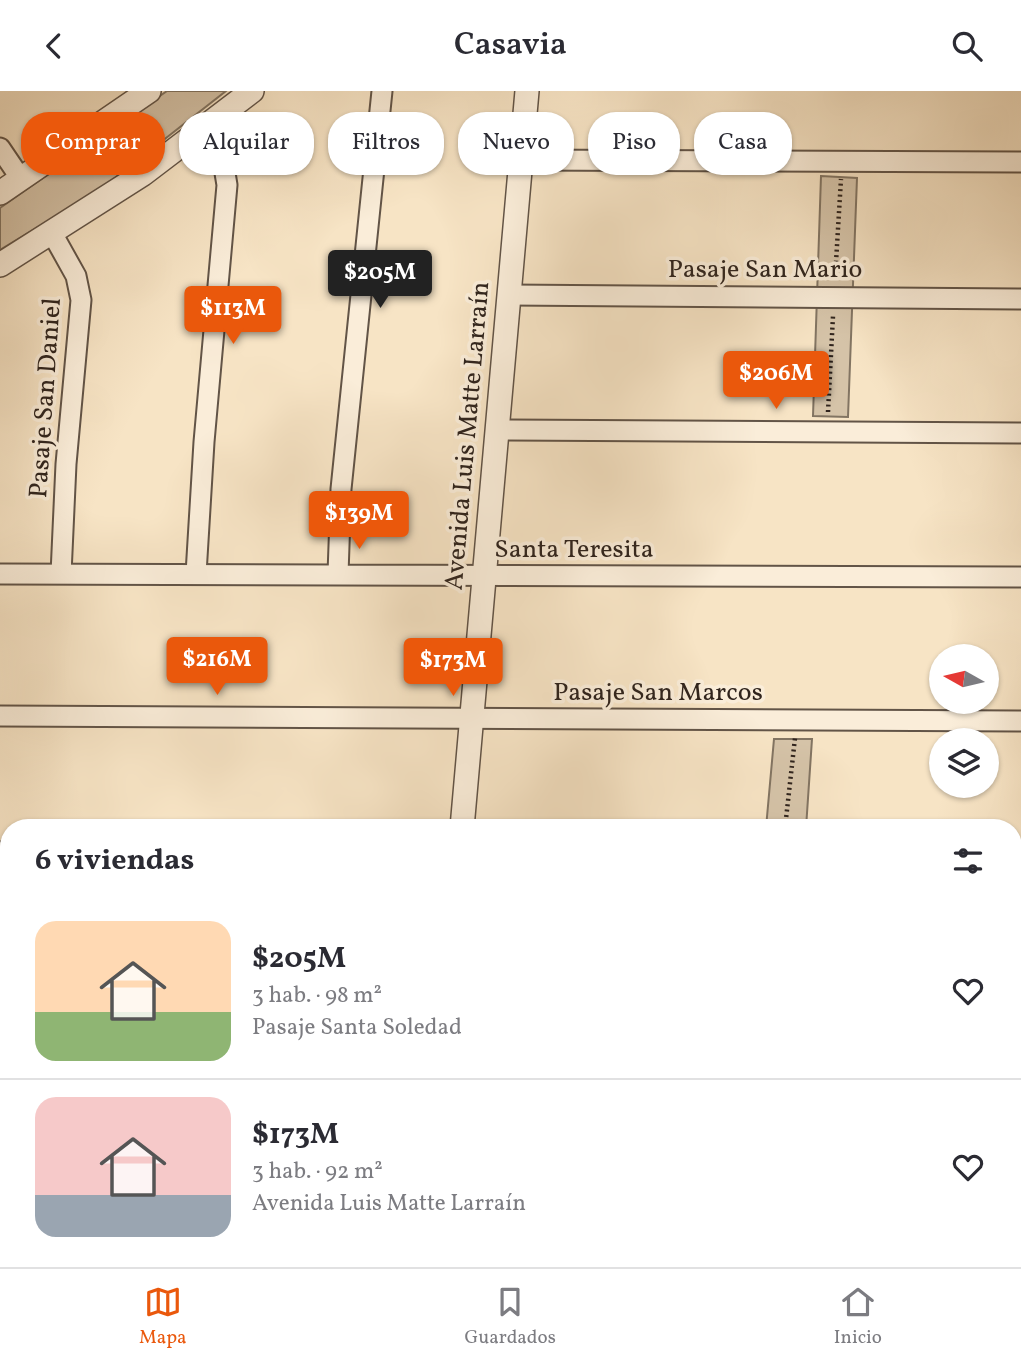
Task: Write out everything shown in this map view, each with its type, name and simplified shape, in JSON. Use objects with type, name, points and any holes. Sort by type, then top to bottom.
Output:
[{"type":"street","points":[[0,193],[149,91]]},
{"type":"street","points":[[225,112],[252,91]]},
{"type":"street","points":[[338,574],[341,489],[382,91]]},
{"type":"street","name":"Avenida Luis Matte Larraín","points":[[525,112],[527,91]]},
{"type":"street","points":[[0,265],[143,174],[179,147]]},
{"type":"street","points":[[0,148],[21,179]]},
{"type":"street","points":[[574,160],[1021,162]]},
{"type":"street","points":[[196,575],[204,442],[227,185],[225,175]]},
{"type":"street","name":"Avenida Luis Matte Larraín","points":[[463,819],[520,175]]},
{"type":"street","name":"Pasaje San Daniel","points":[[52,233],[76,276],[81,300],[66,464],[61,574]]},
{"type":"street","name":"Pasaje San Mario","points":[[509,295],[1021,299]]},
{"type":"street","points":[[497,430],[1021,433]]},
{"type":"street","name":"Santa Teresita","points":[[0,574],[1021,577]]},
{"type":"street","name":"Pasaje San Marcos","points":[[0,716],[1021,721]]},
{"type":"path","points":[[786,819],[797,720]]},
{"type":"shaded area","points":[[167,91],[226,91],[199,112],[179,112],[179,128],[165,139],[165,112],[137,112]]},
{"type":"shaded area","points":[[47,175],[119,175],[101,189],[0,250],[0,208]]},
{"type":"shaded area","points":[[821,176],[857,178],[848,417],[813,416]]},
{"type":"shaded area","points":[[774,739],[812,739],[807,819],[767,819]]}]
